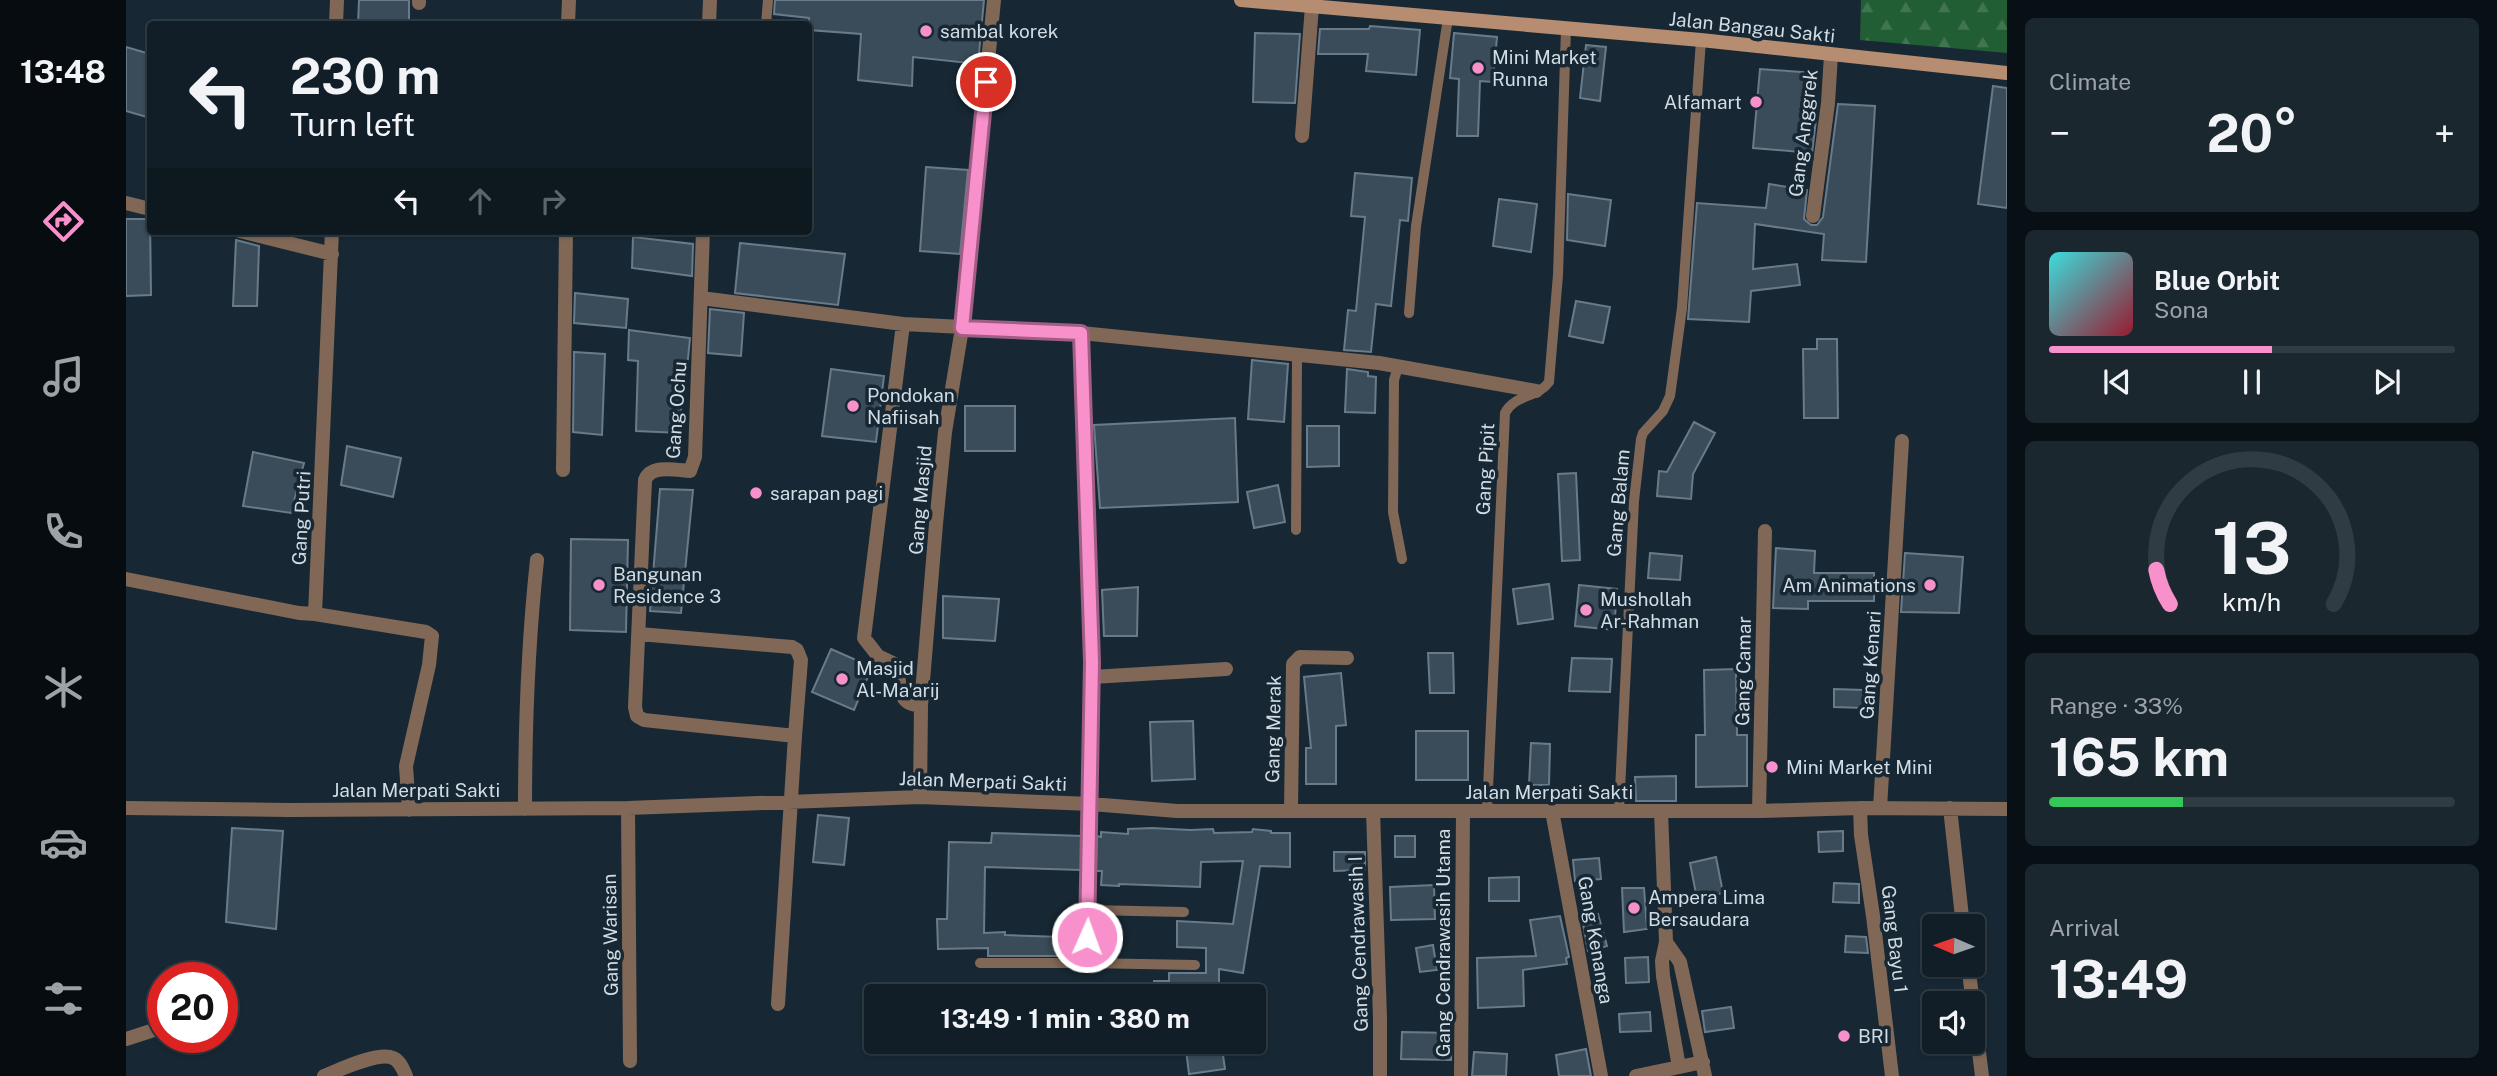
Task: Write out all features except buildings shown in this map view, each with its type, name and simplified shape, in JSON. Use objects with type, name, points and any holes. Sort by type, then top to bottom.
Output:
[{"type":"street","points":[[336,21],[337,0]]},
{"type":"street","points":[[568,21],[569,0]]},
{"type":"street","points":[[709,21],[710,0]]},
{"type":"street","name":"Gang Masjid","points":[[920,797],[921,705],[945,432],[962,328],[994,0]]},
{"type":"street","name":"Jalan Bangau Sakti","points":[[1241,0],[1701,40],[2007,74]]},
{"type":"street","points":[[1302,136],[1312,6]]},
{"type":"street","name":"Gang Anggrek","points":[[1813,216],[1828,103],[1831,55]]},
{"type":"street","points":[[126,203],[147,208]]},
{"type":"street","points":[[256,235],[332,254]]},
{"type":"street","name":"Gang Putri","points":[[315,614],[332,235]]},
{"type":"street","points":[[563,470],[566,235]]},
{"type":"street","name":"Gang Ochu","points":[[639,634],[645,480],[653,470],[690,471],[695,457],[703,235]]},
{"type":"street","points":[[701,298],[903,324],[1081,333],[1379,363],[1536,391]]},
{"type":"street","points":[[903,324],[864,638],[878,656],[897,666],[900,693],[905,702],[921,705]]},
{"type":"street","points":[[1081,333],[1092,677],[1091,804]]},
{"type":"street","name":"Gang Kenari","points":[[1880,808],[1902,441]]},
{"type":"street","name":"Gang Camar","points":[[1759,811],[1765,531]]},
{"type":"street","points":[[525,809],[526,696],[537,560]]},
{"type":"street","points":[[126,579],[299,613],[426,632],[432,636],[429,665],[406,766],[409,810]]},
{"type":"street","points":[[778,1004],[801,660],[797,650],[792,648],[639,634],[635,707],[637,716],[644,720],[795,736]]},
{"type":"street","name":"Gang Merak","points":[[1292,810],[1293,664],[1300,657],[1347,658]]},
{"type":"street","points":[[1092,677],[1226,669]]},
{"type":"street","name":"Jalan Merpati Sakti","points":[[126,808],[628,808],[920,797],[1091,804],[1177,811],[2007,809]]},
{"type":"street","name":"Gang Warisan","points":[[628,808],[630,1061]]},
{"type":"street","name":"Gang Bayu 1","points":[[1860,808],[1861,835],[1874,916],[1892,1076]]},
{"type":"street","points":[[1950,808],[1962,914]]},
{"type":"street","name":"Gang Cendrawasih I","points":[[1373,811],[1381,1018],[1380,1076]]},
{"type":"street","name":"Gang Cendrawasih Utama","points":[[1461,1076],[1464,811]]},
{"type":"street","name":"Gang Kenanga","points":[[1552,811],[1601,1076]]},
{"type":"street","points":[[1661,811],[1666,942],[1662,961],[1663,976],[1679,1067]]},
{"type":"street","points":[[1636,1076],[1679,1067],[1704,1069],[1680,962],[1666,942]]},
{"type":"street","points":[[1970,977],[1982,1076]]},
{"type":"street","points":[[126,1039],[147,1032]]},
{"type":"street","points":[[324,1076],[383,1056],[394,1058],[405,1076]]},
{"type":"lane","points":[[766,21],[768,0]]},
{"type":"lane","points":[[1409,313],[1416,226],[1448,18]]},
{"type":"lane","name":"Gang Pipit","points":[[1488,811],[1505,413],[1514,401],[1540,391],[1549,382],[1558,275],[1566,29]]},
{"type":"lane","name":"Gang Balam","points":[[1619,811],[1637,477],[1643,433],[1663,411],[1670,396],[1682,308],[1701,40]]},
{"type":"lane","points":[[1296,530],[1297,356]]},
{"type":"lane","points":[[1398,368],[1394,380],[1393,512],[1402,559]]},
{"type":"lane","points":[[1086,963],[1091,804]]},
{"type":"lane","points":[[1088,910],[1184,912]]},
{"type":"lane","points":[[980,963],[1195,965]]},
{"type":"green space","points":[[1861,0],[2007,0],[2007,53],[1860,40]]},
{"type":"place","name":"sambal korek","points":[[926,31]]},
{"type":"place","name":"Mini Market Runna","points":[[1478,68]]},
{"type":"place","name":"Alfamart","points":[[1756,102]]},
{"type":"place","name":"Pondokan Nafiisah","points":[[853,406]]},
{"type":"place","name":"sarapan pagi","points":[[756,493]]},
{"type":"place","name":"Bangunan Residence 3","points":[[599,585]]},
{"type":"place","name":"Am Animations","points":[[1930,585]]},
{"type":"place","name":"Mushollah Ar-Rahman","points":[[1586,610]]},
{"type":"place","name":"Masjid Al-Ma'arij","points":[[842,679]]},
{"type":"place","name":"Mini Market Mini","points":[[1772,767]]},
{"type":"place","name":"Ampera Lima Bersaudara","points":[[1634,908]]},
{"type":"place","name":"BRI","points":[[1844,1036]]},
{"type":"route","points":[[986,82],[962,328],[1081,333],[1092,662],[1087,937]]}]
